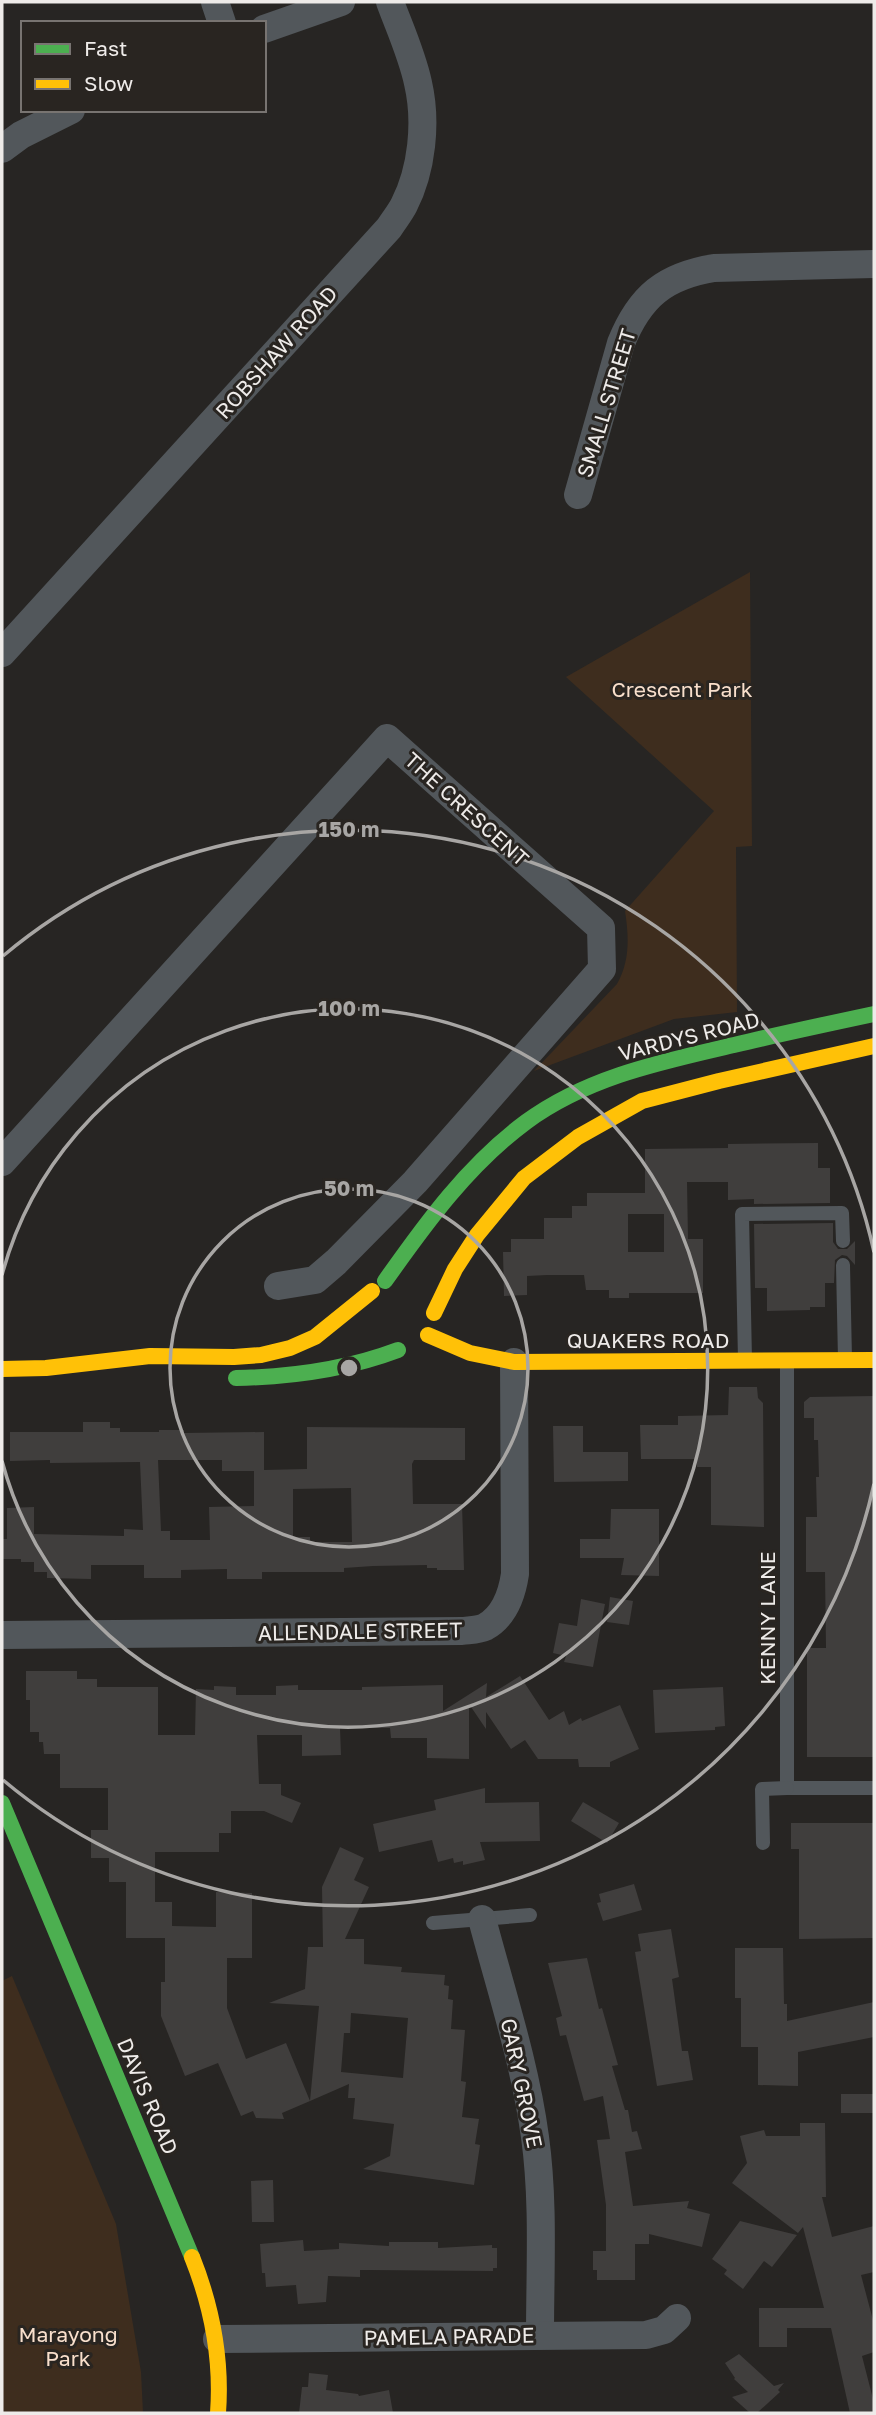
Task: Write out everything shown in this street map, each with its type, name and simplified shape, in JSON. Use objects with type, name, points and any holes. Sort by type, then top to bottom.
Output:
[{"type":"main road","name":"VARDYS ROAD","points":[[378,1286],[438,1209],[478,1164],[527,1122],[588,1086],[657,1062],[874,1014]]},
{"type":"main road","points":[[434,1313],[455,1269],[477,1235],[524,1178],[578,1137],[642,1101],[874,1046]]},
{"type":"main road","points":[[2,1369],[46,1368],[150,1356],[234,1357],[290,1348],[315,1337],[378,1286],[397,1279],[408,1280]]},
{"type":"main road","points":[[364,1323],[366,1300],[378,1286]]},
{"type":"main road","points":[[225,1378],[322,1373],[354,1366],[413,1344],[433,1324],[432,1302],[426,1292]]},
{"type":"main road","name":"QUAKERS ROAD","points":[[376,1342],[386,1348],[413,1344],[443,1344],[477,1357],[514,1362],[874,1360]]},
{"type":"main road","points":[[46,1368],[124,1376]]},
{"type":"main road","name":"DAVIS ROAD","points":[[2,1803],[193,2256],[217,2339],[220,2361],[218,2413]]},
{"type":"street","points":[[215,2],[221,21]]},
{"type":"street","points":[[266,28],[341,2]]},
{"type":"street","name":"ROBSHAW ROAD","points":[[2,653],[389,228],[404,205],[414,179],[419,154],[421,109],[419,86],[390,2]]},
{"type":"street","points":[[2,149],[21,135],[67,112]]},
{"type":"street","name":"SMALL STREET","points":[[578,495],[621,343],[629,323],[652,294],[689,272],[714,268],[874,264]]},
{"type":"street","name":"THE CRESCENT","points":[[2,1162],[387,738],[601,928],[602,969],[415,1182],[336,1262],[315,1280],[278,1286]]},
{"type":"street","name":"ALLENDALE STREET","points":[[2,1635],[462,1631],[484,1627],[500,1613],[512,1595],[516,1574],[514,1362]]},
{"type":"street","name":"GARY GROVE","points":[[482,1919],[525,2081],[536,2138],[540,2335]]},
{"type":"street","name":"PAMELA PARADE","points":[[217,2339],[646,2335],[664,2330],[677,2318]]},
{"type":"lane","points":[[745,1360],[742,1214],[842,1213],[843,1241]]},
{"type":"lane","points":[[843,1265],[845,1360]]},
{"type":"lane","name":"KENNY LANE","points":[[787,1360],[787,1788]]},
{"type":"lane","points":[[763,1843],[762,1789],[874,1788]]},
{"type":"lane","points":[[433,1923],[530,1915]]},
{"type":"green space","name":"Crescent Park","points":[[750,572],[752,846],[736,847],[737,1012],[674,1019],[534,1071],[617,984],[627,949],[625,911],[714,811],[566,677]]},
{"type":"green space","name":"Marayong Park","points":[[12,1976],[116,2224],[141,2372],[143,2413],[2,2413],[2,1981]]},
{"type":"building","points":[[818,1143],[818,1168],[830,1168],[830,1203],[754,1204],[754,1199],[728,1200],[728,1182],[687,1182],[688,1239],[703,1239],[703,1293],[629,1293],[629,1298],[609,1298],[609,1290],[586,1290],[584,1275],[547,1275],[527,1276],[527,1295],[504,1296],[503,1252],[511,1252],[511,1239],[544,1239],[544,1218],[572,1218],[572,1206],[587,1206],[587,1193],[645,1193],[645,1149],[728,1148],[728,1144]],"holes":[[[628,1214],[664,1214],[664,1252],[628,1252]]]},
{"type":"building","points":[[833,1223],[833,1242],[838,1249],[847,1249],[855,1241],[855,1265],[847,1256],[842,1255],[835,1260],[834,1283],[825,1283],[825,1307],[767,1311],[767,1288],[755,1288],[754,1224]]},
{"type":"building","points":[[729,1387],[757,1387],[758,1398],[763,1403],[764,1527],[711,1525],[711,1467],[697,1467],[697,1459],[641,1459],[640,1425],[678,1425],[678,1416],[728,1415]]},
{"type":"building","points":[[874,1396],[874,1757],[807,1757],[807,1648],[826,1648],[825,1572],[806,1572],[806,1517],[817,1517],[816,1477],[819,1477],[818,1440],[814,1440],[814,1418],[804,1418],[804,1402],[810,1397]]},
{"type":"building","points":[[83,1422],[110,1422],[110,1428],[120,1428],[120,1432],[264,1432],[264,1470],[307,1469],[307,1427],[465,1428],[465,1460],[414,1460],[412,1464],[413,1504],[462,1504],[464,1570],[437,1570],[427,1568],[427,1565],[373,1566],[344,1568],[344,1572],[262,1572],[262,1579],[227,1579],[227,1569],[181,1570],[181,1578],[144,1578],[144,1565],[91,1565],[91,1579],[47,1578],[47,1572],[34,1572],[34,1562],[2,1559],[2,1539],[7,1539],[7,1508],[34,1507],[34,1534],[124,1536],[124,1529],[143,1530],[140,1462],[10,1461],[10,1432],[83,1432]],"holes":[[[158,1460],[222,1460],[222,1471],[254,1471],[254,1506],[209,1507],[210,1540],[170,1540],[170,1531],[161,1531]],[[351,1488],[352,1542],[310,1542],[310,1537],[293,1537],[293,1489]]]},
{"type":"building","points":[[553,1426],[583,1426],[583,1452],[628,1452],[628,1481],[554,1482]]},
{"type":"building","points":[[611,1509],[659,1509],[659,1576],[621,1575],[624,1558],[580,1558],[580,1539],[610,1539]]},
{"type":"building","points":[[610,1597],[633,1601],[629,1625],[607,1622]]},
{"type":"building","points":[[581,1599],[605,1604],[593,1667],[564,1662],[566,1656],[553,1653],[559,1623],[577,1626]]},
{"type":"building","points":[[26,1671],[77,1671],[77,1679],[97,1679],[97,1687],[158,1687],[158,1735],[195,1735],[196,1689],[214,1690],[214,1686],[236,1687],[236,1695],[276,1695],[276,1686],[298,1685],[298,1690],[362,1690],[362,1687],[443,1685],[443,1711],[487,1683],[486,1697],[520,1676],[549,1720],[564,1711],[569,1725],[581,1718],[582,1721],[620,1705],[639,1749],[610,1762],[610,1767],[579,1767],[578,1759],[538,1759],[525,1740],[511,1749],[486,1712],[486,1729],[469,1704],[469,1759],[427,1758],[427,1738],[391,1738],[390,1728],[340,1728],[341,1755],[302,1756],[302,1735],[257,1735],[259,1784],[281,1784],[281,1795],[301,1803],[292,1823],[264,1811],[231,1811],[231,1833],[219,1833],[219,1852],[155,1852],[155,1902],[172,1902],[172,1926],[216,1927],[216,1892],[252,1893],[252,1958],[227,1958],[227,2008],[246,2059],[286,2043],[310,2101],[282,2113],[284,2119],[256,2118],[253,2111],[241,2116],[218,2063],[185,2076],[161,2016],[161,1982],[165,1982],[165,1938],[126,1938],[126,1882],[109,1882],[109,1858],[91,1858],[91,1830],[108,1830],[108,1788],[60,1788],[60,1754],[44,1754],[43,1742],[39,1742],[39,1732],[30,1732]]},
{"type":"building","points":[[723,1687],[725,1726],[715,1727],[715,1730],[655,1733],[653,1690]]},
{"type":"building","points":[[485,1788],[485,1803],[539,1802],[540,1841],[480,1842],[485,1860],[463,1865],[463,1861],[454,1863],[453,1858],[438,1862],[432,1840],[379,1852],[373,1824],[436,1810],[434,1800]]},
{"type":"building","points":[[583,1802],[619,1823],[607,1843],[571,1821]]},
{"type":"building","points":[[791,1823],[874,1823],[874,1938],[799,1939],[799,1849],[791,1849]]},
{"type":"building","points":[[340,1847],[364,1858],[354,1880],[369,1887],[345,1939],[364,1939],[364,1964],[402,1967],[401,1972],[445,1975],[444,1985],[449,1986],[448,1999],[453,2000],[451,2029],[465,2030],[461,2081],[466,2082],[462,2117],[479,2119],[475,2144],[480,2145],[474,2185],[363,2169],[390,2156],[394,2124],[353,2119],[355,2098],[348,2098],[349,2084],[310,2101],[319,2006],[269,2003],[305,1989],[308,1947],[323,1947],[322,1887]],"holes":[[[351,2013],[408,2018],[403,2078],[341,2072],[344,2033],[350,2033]]]},
{"type":"building","points":[[634,1884],[642,1910],[603,1921],[597,1903],[601,1902],[599,1894]]},
{"type":"building","points":[[671,1929],[679,1977],[672,1979],[682,2051],[688,2051],[693,2080],[657,2086],[635,1952],[641,1951],[638,1934]]},
{"type":"building","points":[[735,1948],[783,1948],[787,2021],[874,2002],[874,2037],[798,2052],[798,2086],[758,2085],[758,2047],[741,2047],[741,1998],[735,1998]]},
{"type":"building","points":[[587,1958],[599,2009],[602,2008],[618,2065],[612,2066],[625,2110],[628,2110],[632,2132],[637,2131],[642,2149],[625,2152],[633,2206],[689,2201],[687,2208],[710,2214],[702,2247],[649,2234],[649,2244],[635,2244],[635,2280],[597,2280],[597,2270],[593,2270],[593,2251],[606,2251],[606,2205],[597,2140],[610,2139],[603,2096],[584,2101],[566,2035],[560,2036],[556,2018],[562,2016],[548,1963]]},
{"type":"building","points":[[841,2094],[874,2094],[874,2113],[841,2113]]},
{"type":"building","points":[[800,2123],[825,2123],[826,2197],[822,2197],[832,2237],[874,2226],[874,2272],[861,2275],[874,2324],[874,2352],[862,2356],[874,2413],[850,2413],[831,2328],[787,2328],[787,2347],[759,2347],[759,2308],[824,2308],[803,2227],[798,2233],[732,2183],[747,2163],[740,2136],[764,2130],[766,2136],[800,2136]]},
{"type":"building","points":[[273,2180],[274,2222],[252,2222],[251,2181]]},
{"type":"building","points":[[740,2221],[797,2235],[772,2267],[764,2261],[743,2289],[724,2274],[727,2270],[712,2259]]},
{"type":"building","points":[[303,2240],[304,2251],[339,2249],[339,2243],[389,2246],[389,2242],[438,2242],[438,2248],[492,2245],[492,2248],[497,2248],[497,2268],[493,2268],[493,2271],[360,2270],[360,2277],[328,2276],[326,2302],[298,2304],[296,2285],[266,2287],[260,2244]]},
{"type":"building","points":[[739,2354],[774,2386],[784,2383],[778,2390],[780,2392],[757,2413],[750,2413],[732,2397],[748,2392],[734,2379],[725,2363]]},
{"type":"building","points":[[309,2373],[328,2375],[326,2390],[359,2396],[389,2390],[393,2413],[299,2413],[302,2387],[308,2387]]},
{"type":"traffic: fast","points":[[385,1281],[432,1217],[467,1176],[505,1139],[549,1106],[599,1082],[652,1065],[874,1014]]},
{"type":"traffic: fast","points":[[236,1378],[318,1371],[358,1363],[398,1350]]},
{"type":"traffic: fast","points":[[2,1803],[192,2257]]},
{"type":"traffic: slow","points":[[434,1313],[455,1269],[477,1235],[524,1178],[578,1137],[642,1101],[874,1046]]},
{"type":"traffic: slow","points":[[2,1369],[46,1368],[150,1356],[261,1355],[290,1348],[315,1337],[372,1291]]},
{"type":"traffic: slow","points":[[428,1335],[470,1353],[514,1362],[874,1360]]},
{"type":"traffic: slow","points":[[192,2257],[214,2334],[218,2413]]}]
